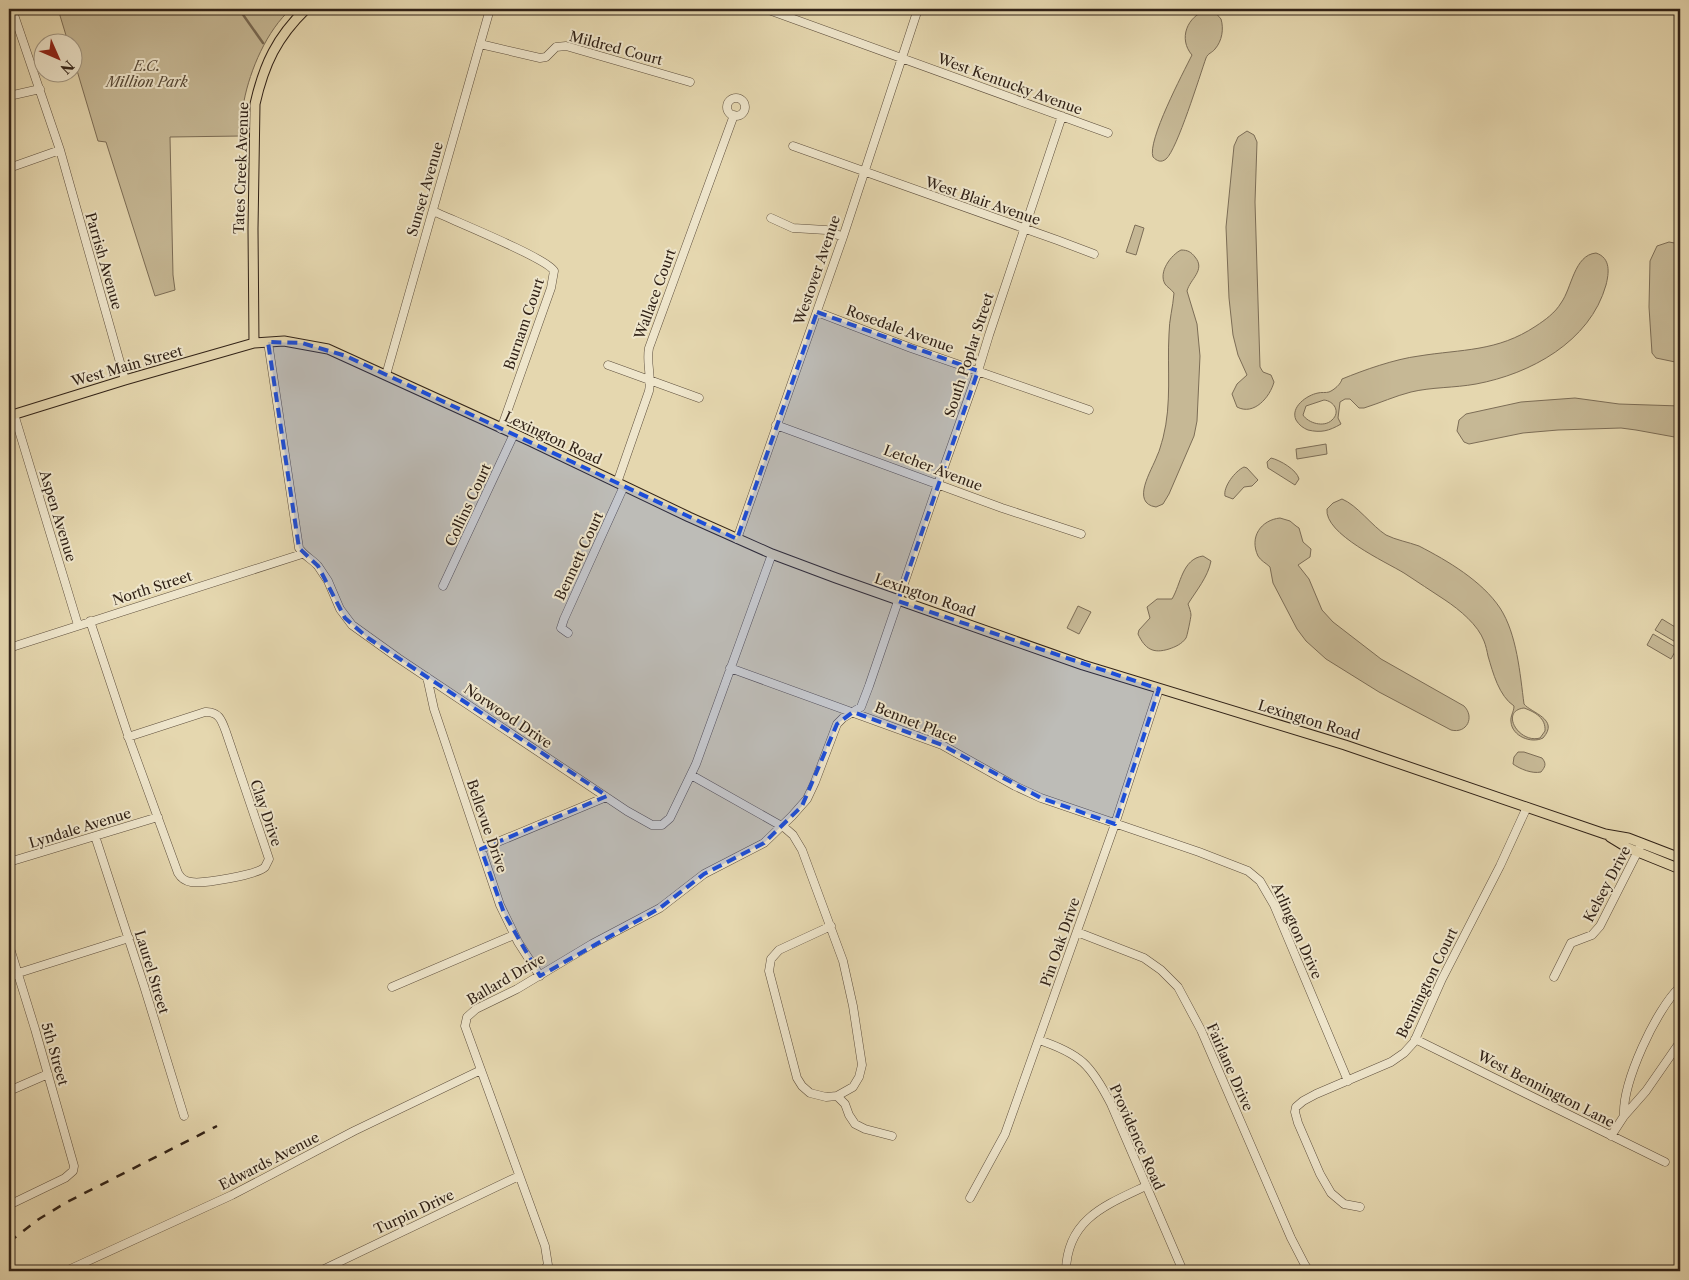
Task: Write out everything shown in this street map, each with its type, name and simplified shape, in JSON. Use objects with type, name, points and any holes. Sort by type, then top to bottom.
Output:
[{"type":"main road","name":"Tates Creek Avenue","points":[[254,344],[255,104],[270,55],[288,28],[306,9]]},
{"type":"main road","name":"Lexington Road","points":[[254,344],[293,342],[328,349],[772,554],[1056,656],[1329,740],[1605,834],[1628,838],[1640,848],[1680,869]]},
{"type":"main road","name":"West Main Street","points":[[11,415],[125,380],[254,344]]},
{"type":"main road","name":"Lexington Road","points":[[1640,848],[1680,858]]},
{"type":"street","name":"Parrish Avenue","points":[[12,9],[60,150],[125,380]]},
{"type":"street","name":"Sunset Avenue","points":[[386,375],[490,9]]},
{"type":"street","name":"West Kentucky Avenue","points":[[766,9],[1108,133]]},
{"type":"street","name":"Westover Avenue","points":[[737,539],[843,236],[918,9]]},
{"type":"street","name":"Mildred Court","points":[[480,44],[540,58],[546,57],[556,47],[566,46],[690,82]]},
{"type":"street","points":[[9,96],[40,89]]},
{"type":"street","name":"Wallace Court","points":[[621,485],[647,398],[650,381],[647,364],[649,348],[734,115]]},
{"type":"street","name":"South Poplar Street","points":[[853,712],[863,703],[899,601],[978,371],[1062,116]]},
{"type":"street","name":"West Blair Avenue","points":[[793,146],[1094,254]]},
{"type":"street","points":[[9,168],[60,150]]},
{"type":"street","name":"Burnam Court","points":[[432,210],[535,257],[552,266],[554,271],[551,288],[501,428]]},
{"type":"street","points":[[771,218],[793,228],[826,230],[843,236]]},
{"type":"street","name":"Rosedale Avenue","points":[[817,312],[1089,410]]},
{"type":"street","points":[[268,342],[297,543],[302,554]]},
{"type":"street","points":[[608,365],[699,398]]},
{"type":"street","name":"Aspen Avenue","points":[[11,415],[78,625]]},
{"type":"street","name":"Letcher Avenue","points":[[776,425],[1002,508],[1081,534]]},
{"type":"street","name":"Collins Court","points":[[444,586],[514,434]]},
{"type":"street","name":"Bennett Court","points":[[568,633],[561,628],[564,619],[616,506],[621,485]]},
{"type":"street","name":"North Street","points":[[9,648],[302,554]]},
{"type":"street","name":"Norwood Drive","points":[[302,554],[314,560],[328,581],[340,609],[352,625],[606,797],[648,823],[657,825],[662,825],[670,818],[691,775],[747,627],[772,554]]},
{"type":"street","name":"Clay Drive","points":[[90,621],[128,736],[178,873],[187,881],[202,882],[253,874],[263,870],[268,859],[265,847],[226,732],[218,716],[213,712],[205,712],[128,736]]},
{"type":"street","name":"Bennet Place","points":[[730,668],[942,745],[1015,786],[1041,798],[1115,824]]},
{"type":"street","name":"Bellevue Drive","points":[[427,677],[434,709],[500,905],[514,935],[540,976]]},
{"type":"street","name":"Pin Oak Drive","points":[[970,1198],[1006,1134],[1115,824],[1159,688]]},
{"type":"street","name":"Ballard Drive","points":[[546,1268],[546,1246],[465,1026],[467,1017],[476,1009],[540,976],[592,944],[660,908],[704,874],[759,847],[792,816],[806,799],[815,782],[837,724],[853,712]]},
{"type":"street","points":[[691,775],[781,826],[793,835],[802,850],[831,926],[848,979],[861,1058],[861,1071],[856,1082],[848,1091],[837,1096],[826,1097],[815,1095],[806,1090],[799,1082],[769,971],[771,959],[779,950],[831,926]]},
{"type":"street","points":[[481,849],[606,797]]},
{"type":"street","name":"Bennington Court","points":[[1360,1207],[1344,1204],[1331,1193],[1312,1157],[1295,1112],[1296,1107],[1303,1101],[1398,1058],[1409,1048],[1500,866],[1527,807]]},
{"type":"street","name":"Lyndale Avenue","points":[[9,862],[158,817]]},
{"type":"street","name":"Arlington Drive","points":[[1115,824],[1240,867],[1255,875],[1274,905],[1348,1081]]},
{"type":"street","name":"Laurel Street","points":[[95,836],[129,938],[184,1116]]},
{"type":"street","name":"Kelsey Drive","points":[[1554,976],[1571,943],[1592,934],[1600,926],[1640,848]]},
{"type":"street","name":"Fairlane Drive","points":[[1076,932],[1144,958],[1161,970],[1178,987],[1201,1030],[1306,1269]]},
{"type":"street","points":[[392,987],[514,935]]},
{"type":"street","points":[[9,976],[129,938]]},
{"type":"street","name":"5th Street","points":[[9,945],[73,1159],[73,1171],[65,1178],[9,1205]]},
{"type":"street","points":[[1624,1116],[1625,1102],[1639,1055],[1660,1013],[1680,987]]},
{"type":"street","name":"West Bennington Lane","points":[[1415,1039],[1665,1162]]},
{"type":"street","name":"Providence Road","points":[[1039,1040],[1072,1053],[1081,1059],[1097,1078],[1111,1104],[1183,1271]]},
{"type":"street","points":[[1611,1136],[1624,1116],[1646,1091],[1680,1042]]},
{"type":"street","name":"Edwards Avenue","points":[[66,1271],[224,1198],[362,1127],[482,1070]]},
{"type":"street","points":[[9,1090],[48,1074]]},
{"type":"street","points":[[837,1096],[845,1104],[855,1124],[865,1129],[892,1136]]},
{"type":"street","name":"Turpin Drive","points":[[320,1271],[519,1176]]},
{"type":"street","points":[[1066,1271],[1069,1248],[1082,1224],[1104,1206],[1146,1186]]},
{"type":"highlighted area","points":[[817,312],[978,371],[898,601],[1159,689],[1115,824],[1041,798],[942,745],[853,712],[837,724],[802,806],[764,843],[704,874],[660,908],[540,976],[504,913],[481,849],[607,796],[368,638],[345,618],[318,566],[299,548],[268,342],[302,343],[346,356],[737,539]]},
{"type":"green space","name":"E.C. Million Park","points":[[58,9],[291,9],[267,39],[250,76],[244,101],[242,136],[170,137],[173,275],[175,290],[155,296],[106,142],[98,141],[80,82],[82,82],[82,32],[65,32]]},
{"type":"green space","points":[[1207,10],[1214,11],[1221,19],[1221,39],[1206,58],[1182,128],[1171,153],[1166,159],[1159,161],[1153,157],[1155,137],[1160,122],[1192,55],[1188,49],[1185,35],[1194,17]]},
{"type":"green space","points":[[1247,131],[1254,135],[1257,142],[1255,202],[1260,367],[1263,372],[1271,375],[1274,382],[1269,394],[1260,404],[1249,409],[1243,409],[1237,407],[1232,394],[1237,384],[1247,375],[1238,355],[1233,335],[1229,298],[1226,227],[1234,146],[1238,137]]},
{"type":"green space","points":[[1135,225],[1144,228],[1136,255],[1126,252]]},
{"type":"green space","points":[[1669,242],[1680,244],[1680,363],[1656,358],[1652,353],[1649,307],[1650,261],[1657,246]]},
{"type":"green space","points":[[1181,250],[1192,254],[1199,266],[1187,291],[1197,324],[1200,356],[1197,421],[1194,436],[1169,494],[1163,504],[1156,507],[1148,504],[1144,499],[1144,493],[1145,485],[1158,454],[1166,425],[1169,386],[1169,329],[1174,293],[1165,284],[1163,274],[1164,269],[1173,256]]},
{"type":"green space","points":[[1596,253],[1601,255],[1608,266],[1606,285],[1598,305],[1587,323],[1572,339],[1537,363],[1496,379],[1476,384],[1411,392],[1364,408],[1359,408],[1350,399],[1345,399],[1340,402],[1338,418],[1341,424],[1325,431],[1308,430],[1296,420],[1295,411],[1301,402],[1314,394],[1331,391],[1339,385],[1342,379],[1400,360],[1479,348],[1507,341],[1522,334],[1536,326],[1556,310],[1565,297],[1578,266],[1589,255]],"holes":[[[1324,400],[1331,402],[1336,410],[1335,417],[1329,422],[1325,424],[1316,423],[1305,418],[1303,415],[1306,406]]]},
{"type":"green space","points":[[1575,398],[1619,404],[1680,406],[1680,438],[1621,428],[1523,433],[1469,444],[1464,442],[1457,431],[1459,420],[1466,414],[1521,402]]},
{"type":"green space","points":[[1326,444],[1327,454],[1297,459],[1296,449]]},
{"type":"green space","points":[[1271,458],[1283,463],[1295,472],[1299,479],[1295,485],[1268,468],[1267,462]]},
{"type":"green space","points":[[1244,467],[1258,480],[1252,486],[1244,487],[1233,499],[1225,496],[1230,480]]},
{"type":"green space","points":[[1342,499],[1348,502],[1386,535],[1419,546],[1441,558],[1474,580],[1493,598],[1506,618],[1514,642],[1524,704],[1542,717],[1548,726],[1543,738],[1533,740],[1523,738],[1512,727],[1511,720],[1514,706],[1504,696],[1497,684],[1484,641],[1473,624],[1445,600],[1345,537],[1335,528],[1329,518],[1327,509],[1333,503]],"holes":[[[1524,708],[1539,716],[1544,722],[1545,731],[1540,738],[1532,739],[1525,736],[1515,726],[1513,715],[1517,710]]]},
{"type":"green space","points":[[1280,518],[1290,521],[1299,528],[1303,542],[1311,549],[1310,557],[1298,565],[1309,579],[1322,610],[1333,622],[1381,659],[1464,706],[1469,715],[1468,724],[1465,727],[1457,731],[1451,730],[1379,692],[1326,659],[1306,641],[1297,629],[1273,583],[1270,567],[1259,558],[1256,549],[1255,542],[1258,531],[1267,522]]},
{"type":"green space","points":[[1203,556],[1211,561],[1205,578],[1188,604],[1191,615],[1186,638],[1180,644],[1169,649],[1158,651],[1150,649],[1138,634],[1139,630],[1150,618],[1147,607],[1157,599],[1172,599],[1186,567],[1196,558]]},
{"type":"green space","points":[[1078,606],[1091,612],[1079,634],[1067,628]]},
{"type":"green space","points":[[1662,619],[1680,630],[1679,644],[1655,630]]},
{"type":"green space","points":[[1653,634],[1677,648],[1671,659],[1647,645]]},
{"type":"green space","points":[[1518,752],[1542,758],[1545,762],[1544,769],[1541,772],[1534,772],[1519,768],[1513,764],[1514,757]]},
{"type":"waterway","points":[[239,9],[263,43]]},
{"type":"railway","points":[[9,1242],[39,1219],[67,1202],[217,1126]]}]
